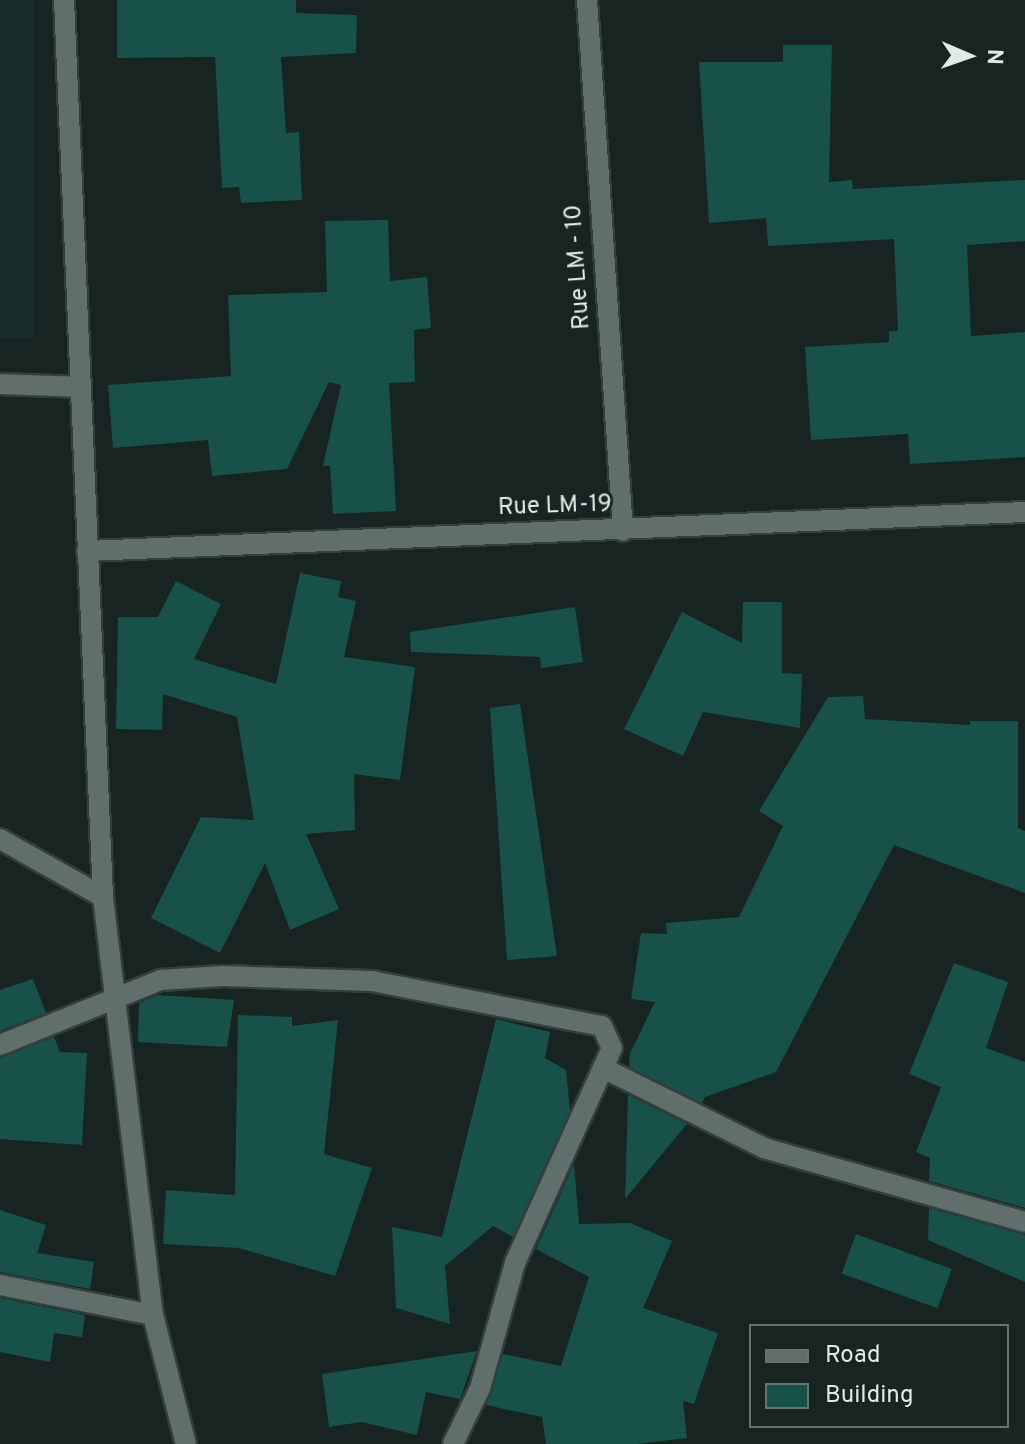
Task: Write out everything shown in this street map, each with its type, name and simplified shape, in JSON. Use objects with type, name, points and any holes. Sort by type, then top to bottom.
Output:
[{"type":"street","points":[[64,0],[103,897],[153,1315],[186,1444]]},
{"type":"street","name":"Rue LM - 10","points":[[587,0],[623,531]]},
{"type":"street","points":[[0,384],[81,387]]},
{"type":"street","name":"Rue LM-19","points":[[87,551],[1025,512]]},
{"type":"street","points":[[0,839],[103,897]]},
{"type":"street","points":[[0,1045],[177,978],[372,981],[602,1026],[612,1042],[603,1068],[515,1263],[480,1388],[453,1444]]},
{"type":"street","points":[[603,1068],[764,1148],[1025,1222]]},
{"type":"street","points":[[0,1285],[153,1315]]},
{"type":"shaded area","points":[[0,0],[33,0],[33,338],[0,338]]},
{"type":"building","points":[[117,0],[296,0],[296,13],[357,15],[356,53],[281,57],[286,133],[299,132],[302,200],[241,203],[239,187],[222,188],[215,57],[117,58]]},
{"type":"building","points":[[783,45],[832,45],[829,182],[852,180],[853,189],[1025,180],[1025,241],[967,245],[971,336],[1025,332],[1025,457],[910,464],[908,434],[811,440],[805,347],[889,342],[889,331],[898,331],[894,239],[768,246],[766,218],[709,223],[699,62],[783,62]]},
{"type":"building","points":[[388,220],[390,281],[427,277],[431,328],[414,330],[415,382],[389,383],[396,511],[333,514],[330,466],[323,466],[341,385],[329,382],[287,469],[212,476],[208,440],[113,448],[108,385],[231,376],[228,295],[327,292],[325,221]]},
{"type":"building","points":[[300,573],[341,581],[338,597],[356,601],[344,657],[415,667],[400,780],[354,774],[355,830],[306,834],[339,909],[290,930],[265,863],[220,953],[151,918],[201,817],[254,820],[237,717],[163,694],[162,730],[116,729],[118,617],[158,617],[176,581],[221,604],[194,659],[276,684]]},
{"type":"building","points":[[743,602],[782,602],[782,673],[802,674],[800,728],[703,712],[683,756],[624,729],[682,612],[742,643]]},
{"type":"building","points":[[575,607],[583,662],[541,668],[540,657],[411,652],[410,632]]},
{"type":"building","points":[[863,696],[865,719],[970,725],[970,721],[1018,721],[1018,828],[1025,831],[1025,893],[894,845],[776,1072],[705,1097],[702,1103],[629,1067],[630,1053],[655,1002],[631,999],[641,933],[667,934],[666,923],[739,917],[783,826],[759,811],[828,697]]},
{"type":"building","points":[[520,704],[557,956],[507,960],[490,708]]},
{"type":"building","points":[[954,963],[1008,982],[986,1048],[1025,1062],[1025,1208],[929,1181],[930,1158],[916,1152],[941,1087],[909,1074]]},
{"type":"building","points":[[33,979],[46,1013],[0,1031],[0,990]]},
{"type":"building","points":[[158,995],[234,1000],[227,1047],[138,1042],[139,1003]]},
{"type":"building","points":[[238,1015],[292,1017],[292,1026],[338,1020],[324,1154],[372,1168],[335,1276],[239,1248],[163,1244],[166,1190],[235,1195]]},
{"type":"building","points":[[496,1019],[550,1032],[545,1058],[566,1070],[570,1111],[513,1237],[493,1226],[445,1266],[450,1324],[396,1308],[392,1227],[442,1237]]},
{"type":"building","points":[[54,1037],[60,1052],[87,1053],[82,1145],[0,1139],[0,1058]]},
{"type":"building","points":[[628,1095],[687,1124],[625,1199]]},
{"type":"building","points":[[574,1164],[579,1224],[630,1223],[672,1241],[643,1308],[718,1333],[694,1404],[683,1401],[687,1438],[637,1444],[546,1444],[542,1417],[486,1405],[503,1354],[561,1366],[589,1277],[536,1249]]},
{"type":"building","points":[[929,1208],[1025,1235],[1025,1282],[928,1240]]},
{"type":"building","points":[[0,1210],[46,1225],[37,1253],[94,1262],[90,1289],[0,1272]]},
{"type":"building","points":[[856,1234],[952,1269],[937,1308],[842,1273]]},
{"type":"building","points":[[0,1298],[85,1315],[82,1337],[54,1333],[50,1362],[0,1352]]},
{"type":"building","points":[[477,1351],[460,1399],[426,1392],[417,1435],[361,1422],[329,1427],[322,1374]]}]
